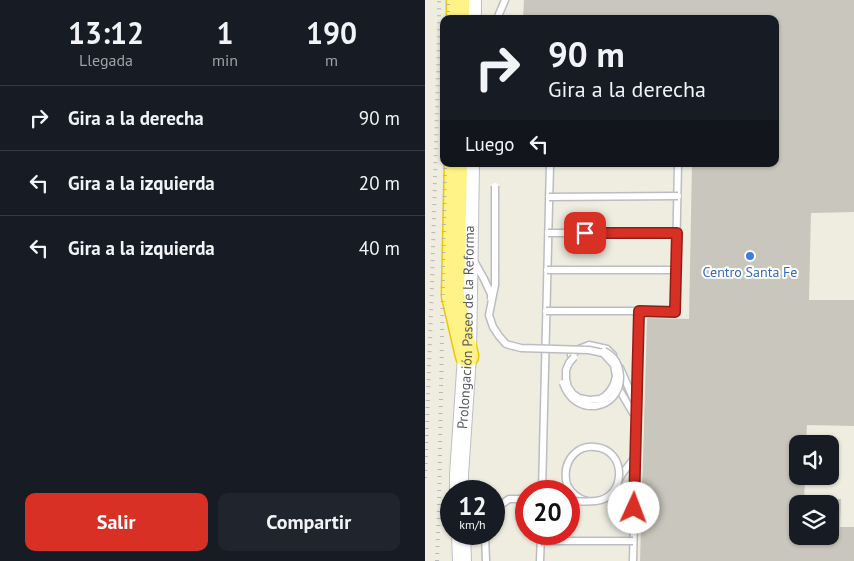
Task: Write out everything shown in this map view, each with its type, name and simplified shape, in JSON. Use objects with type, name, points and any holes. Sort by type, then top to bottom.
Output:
[{"type":"highway","points":[[458,0],[458,15]]},
{"type":"highway","points":[[456,167],[453,296],[467,356]]},
{"type":"main road","points":[[472,0],[472,15]]},
{"type":"main road","name":"Prolongación Paseo de la Reforma","points":[[459,480],[467,356],[470,167]]},
{"type":"main road","points":[[461,545],[462,561]]},
{"type":"lane","points":[[499,15],[505,0]]},
{"type":"lane","points":[[542,480],[550,167]]},
{"type":"lane","points":[[547,311],[675,312],[678,167]]},
{"type":"lane","points":[[495,186],[495,285],[489,314],[493,327],[506,344],[521,348],[589,350],[603,353],[614,365],[616,376],[614,384],[610,391],[600,399],[589,400],[579,398],[568,387],[566,379],[566,370],[573,356],[581,352],[598,349],[611,356],[617,369],[616,384],[633,413]]},
{"type":"lane","points":[[549,197],[677,196]]},
{"type":"lane","points":[[549,233],[677,233]]},
{"type":"lane","points":[[469,252],[491,294],[498,329],[508,342],[519,345],[598,348],[613,356],[619,368],[620,383],[617,390],[613,396],[601,405],[586,406],[579,404],[568,395],[562,382],[563,367],[579,348],[589,345],[607,349],[618,360],[637,406]]},
{"type":"lane","points":[[547,270],[676,270]]},
{"type":"lane","points":[[633,561],[639,311]]},
{"type":"lane","points":[[566,480],[565,472],[567,464],[577,451],[593,446],[600,448],[617,460],[619,468],[617,486],[610,495]]},
{"type":"lane","points":[[610,495],[615,491],[622,474],[635,456]]},
{"type":"lane","points":[[580,539],[633,542]]},
{"type":"lane","points":[[485,545],[486,559]]},
{"type":"lane","points":[[541,545],[541,561]]},
{"type":"building","name":"Centro Santa Fe","points":[[524,0],[854,0],[854,212],[811,213],[809,300],[854,300],[854,426],[807,425],[806,435],[789,435],[789,485],[805,485],[804,495],[789,495],[789,545],[839,545],[839,499],[841,499],[840,527],[854,527],[854,561],[640,561],[647,318],[689,319],[692,167],[779,167],[779,15],[523,15]]},
{"type":"railway","points":[[425,478],[439,0]]},
{"type":"railway","points":[[448,0],[448,15]]},
{"type":"railway","points":[[437,561],[445,167]]},
{"type":"place","name":"Centro Santa Fe","points":[[750,256]]},
{"type":"route","points":[[585,233],[677,233],[675,312],[639,311],[634,508]]}]
